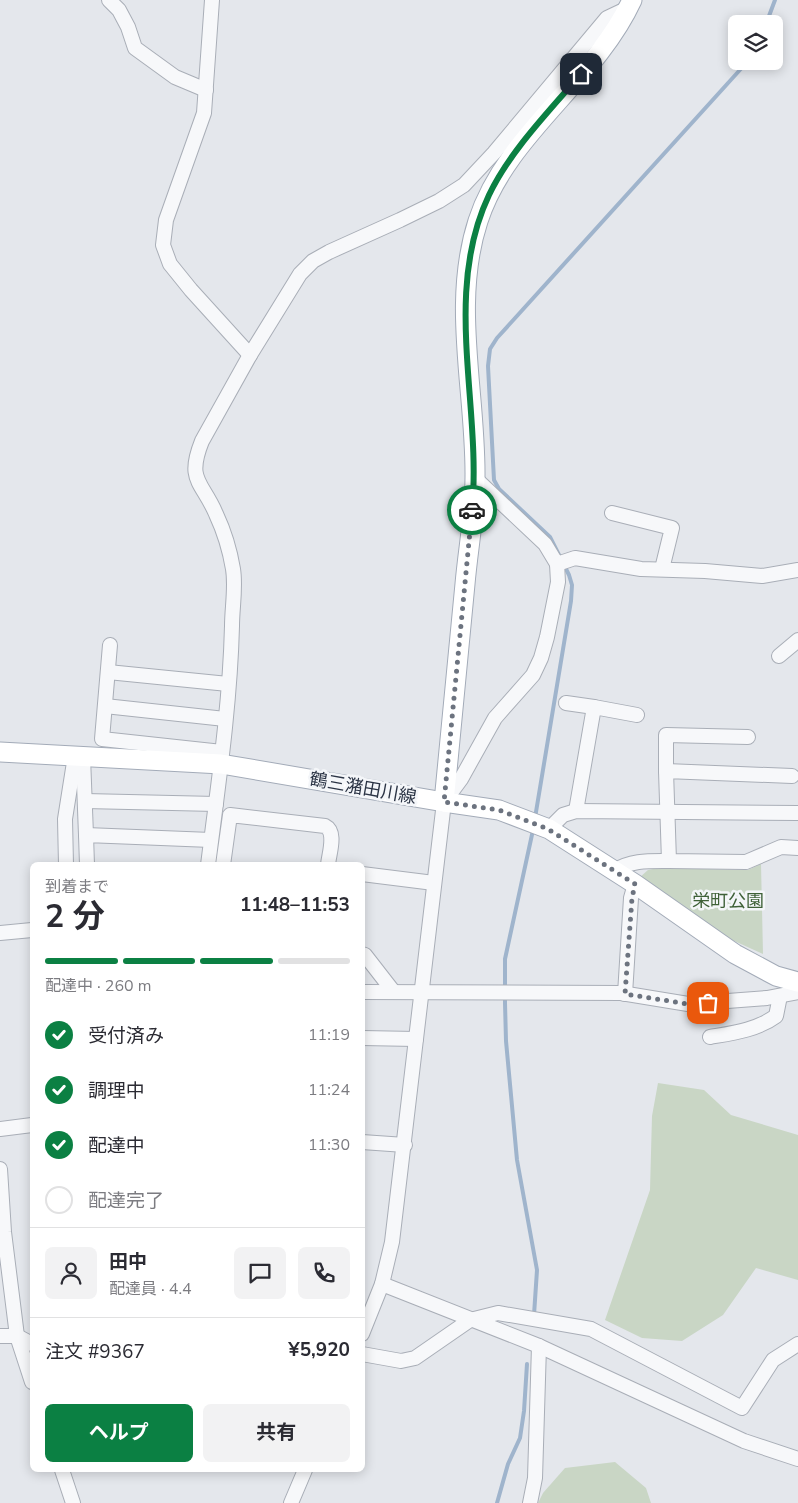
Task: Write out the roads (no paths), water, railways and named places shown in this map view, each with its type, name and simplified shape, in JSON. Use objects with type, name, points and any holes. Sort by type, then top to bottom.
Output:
[{"type":"main road","points":[[444,802],[475,478],[465,308],[467,276],[478,221],[508,161],[603,47],[630,4]]},
{"type":"main road","name":"鶴三潴田川線","points":[[0,752],[79,757],[222,758],[444,802],[499,810],[548,829],[635,884],[735,954],[776,976],[798,982]]},
{"type":"street","points":[[109,0],[119,10],[135,48],[175,77],[206,90]]},
{"type":"street","points":[[212,0],[204,113],[166,220],[164,245],[170,264],[250,355]]},
{"type":"street","points":[[208,862],[222,758],[228,684],[233,570],[218,518],[196,480],[194,469],[196,454],[202,441],[250,355],[300,274],[313,261],[329,252],[439,201],[464,185],[494,154],[607,18],[630,4]]},
{"type":"street","points":[[365,1326],[382,1284],[392,1242],[405,1145],[421,991],[444,802],[466,771],[495,718],[533,674],[541,658],[547,637],[558,582],[559,572],[557,564],[545,544],[475,478]]},
{"type":"street","points":[[612,513],[672,528],[662,570]]},
{"type":"street","points":[[557,564],[576,558],[641,569],[762,576],[798,570]]},
{"type":"street","points":[[779,656],[798,640]]},
{"type":"street","points":[[110,645],[102,739],[222,758]]},
{"type":"street","points":[[108,672],[228,684]]},
{"type":"street","points":[[566,703],[637,715]]},
{"type":"street","points":[[105,706],[225,719]]},
{"type":"street","points":[[576,811],[594,707]]},
{"type":"street","points":[[669,861],[666,735],[748,736]]},
{"type":"street","points":[[79,757],[85,801],[88,862]]},
{"type":"street","points":[[66,862],[65,819],[79,757]]},
{"type":"street","points":[[666,771],[792,776]]},
{"type":"street","points":[[85,801],[216,804]]},
{"type":"street","points":[[548,829],[563,815],[576,811],[798,814]]},
{"type":"street","points":[[223,862],[230,815],[330,828],[332,834],[328,862]]},
{"type":"street","points":[[86,835],[211,840]]},
{"type":"street","points":[[614,870],[634,862],[746,862],[781,848],[798,848]]},
{"type":"street","points":[[365,874],[434,884]]},
{"type":"street","points":[[625,994],[632,898],[635,884]]},
{"type":"street","points":[[0,933],[30,930]]},
{"type":"street","points":[[365,955],[393,991]]},
{"type":"street","points":[[365,992],[625,994],[688,1004],[780,996],[798,992]]},
{"type":"street","points":[[710,1037],[756,1028],[767,1023],[776,1016],[780,996]]},
{"type":"street","points":[[365,1038],[416,1039]]},
{"type":"street","points":[[0,1129],[30,1125]]},
{"type":"street","points":[[365,1142],[405,1145]]},
{"type":"street","points":[[0,1169],[4,1232],[17,1336],[30,1376]]},
{"type":"street","points":[[382,1284],[539,1346],[744,1441],[798,1459]]},
{"type":"street","points":[[365,1355],[401,1361],[415,1358],[470,1320],[498,1312],[591,1329],[742,1408],[773,1360],[798,1344]]},
{"type":"street","points":[[0,1336],[17,1336],[30,1343]]},
{"type":"street","points":[[530,1503],[535,1478],[539,1346]]},
{"type":"street","points":[[63,1472],[74,1503]]},
{"type":"street","points":[[291,1503],[304,1472]]},
{"type":"waterway","points":[[769,15],[775,0]]},
{"type":"waterway","points":[[535,818],[571,601],[572,585],[550,537],[499,489],[494,480],[488,366],[490,349],[497,338],[740,70]]},
{"type":"waterway","points":[[533,830],[505,959],[505,1003],[506,1041],[517,1160],[537,1270],[534,1315]]},
{"type":"waterway","points":[[497,1503],[508,1464],[520,1438],[527,1364]]},
{"type":"park label","name":"栄町公園","points":[[728,901]]}]
